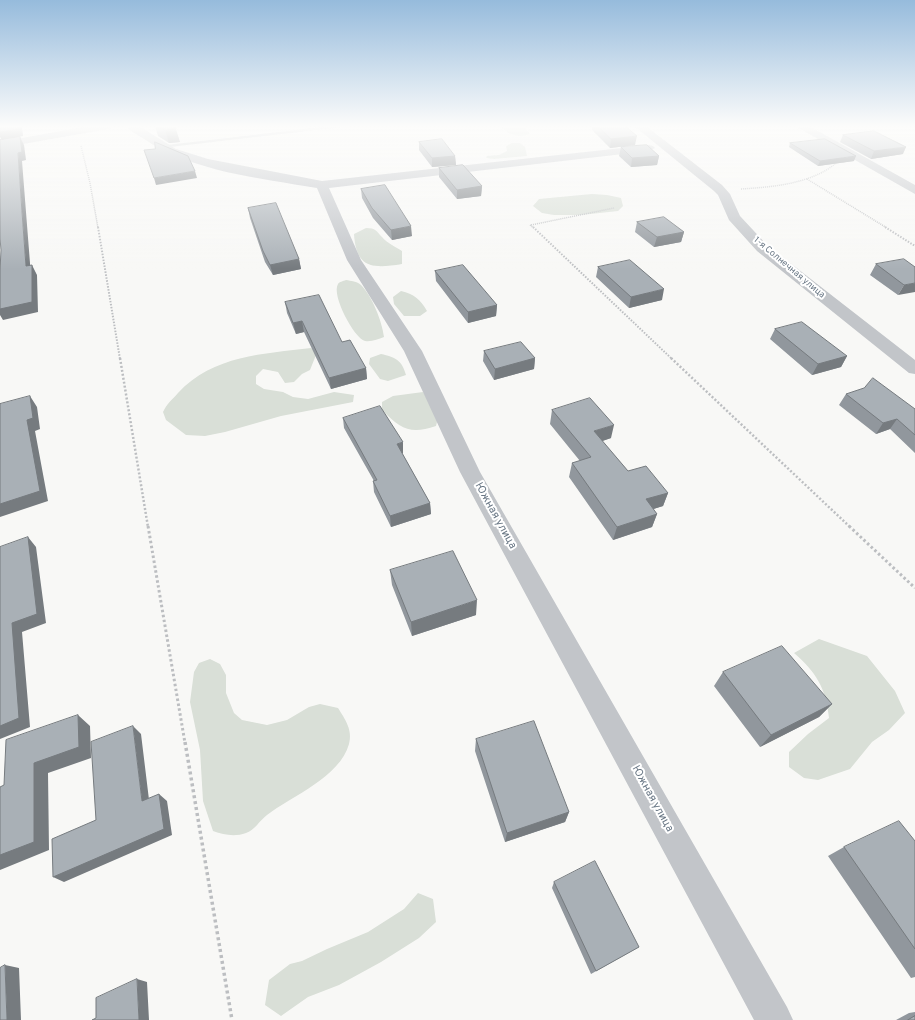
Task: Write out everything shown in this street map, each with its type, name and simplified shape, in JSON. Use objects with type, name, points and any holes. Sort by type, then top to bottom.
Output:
[{"type":"street","points":[[253,174],[322,185],[422,174]]},
{"type":"street","name":"1-я Солнечная улица","points":[[699,174],[724,194],[734,218],[762,248],[915,369]]},
{"type":"street","points":[[886,174],[915,190]]},
{"type":"street","name":"Южная улица","points":[[322,185],[354,260],[413,351],[470,472],[774,1020]]},
{"type":"path","points":[[87,174],[232,1020]]},
{"type":"path","points":[[720,190],[760,188],[807,178],[817,174]]},
{"type":"path","points":[[807,178],[915,246]]},
{"type":"path","points":[[614,208],[530,225],[915,588]]},
{"type":"shaded area","points":[[592,194],[621,198],[623,206],[618,211],[581,215],[554,215],[542,213],[533,206],[539,199]]},
{"type":"shaded area","points":[[366,228],[376,230],[386,241],[402,251],[402,264],[391,266],[374,266],[362,260],[355,245],[354,234]]},
{"type":"shaded area","points":[[346,280],[354,281],[359,284],[373,302],[379,316],[384,337],[373,341],[365,341],[360,338],[350,325],[341,306],[337,289],[339,283]]},
{"type":"shaded area","points":[[401,291],[416,298],[422,303],[427,311],[420,316],[404,316],[394,304],[393,297]]},
{"type":"shaded area","points":[[311,348],[316,351],[316,355],[310,370],[302,374],[294,382],[285,383],[278,372],[263,369],[256,376],[256,384],[264,389],[283,392],[293,397],[308,399],[334,392],[354,395],[353,402],[281,416],[225,432],[205,436],[186,435],[166,420],[163,412],[168,404],[192,380],[207,371],[240,358]]},
{"type":"shaded area","points":[[381,354],[390,356],[397,360],[402,366],[406,375],[388,381],[380,379],[369,364],[370,358]]},
{"type":"shaded area","points":[[423,392],[438,418],[436,426],[427,429],[412,430],[395,422],[382,410],[382,402],[393,396]]},
{"type":"shaded area","points":[[819,639],[867,656],[895,691],[905,713],[889,730],[872,742],[850,769],[818,780],[804,778],[789,767],[789,752],[808,734],[829,718],[828,707],[819,681],[802,660],[794,653]]},
{"type":"shaded area","points":[[210,659],[220,664],[226,675],[226,693],[234,713],[242,720],[267,725],[287,720],[309,707],[320,704],[338,708],[348,725],[350,734],[349,744],[344,756],[326,776],[267,815],[252,830],[238,835],[213,831],[203,801],[200,750],[190,702],[194,672],[199,663]]},
{"type":"shaded area","points":[[418,893],[433,899],[436,922],[419,938],[381,962],[339,985],[308,997],[281,1016],[265,1005],[269,980],[290,964],[302,961],[368,932],[404,909]]},
{"type":"building","points":[[0,174],[19,174],[26,266],[32,265],[32,302],[0,309]]},
{"type":"building","points":[[152,174],[180,174],[154,178]]},
{"type":"building","points":[[444,174],[471,174],[482,186],[457,190]]},
{"type":"building","points":[[385,185],[411,226],[391,230],[372,208],[361,189]]},
{"type":"building","points":[[276,203],[299,259],[270,265],[263,251],[248,208]]},
{"type":"building","points":[[664,217],[684,232],[657,237],[637,222]]},
{"type":"building","points":[[904,259],[915,267],[915,283],[904,285],[876,264]]},
{"type":"building","points":[[630,260],[664,289],[631,297],[598,267]]},
{"type":"building","points":[[463,265],[497,305],[468,312],[435,271]]},
{"type":"building","points":[[319,295],[342,342],[350,340],[366,368],[329,378],[302,321],[293,323],[285,302]]},
{"type":"building","points":[[802,322],[847,356],[818,364],[775,329]]},
{"type":"building","points":[[521,342],[535,358],[495,369],[484,351]]},
{"type":"building","points":[[873,378],[915,409],[915,435],[897,419],[883,423],[846,394],[864,388]]},
{"type":"building","points":[[30,396],[33,418],[27,420],[40,491],[0,504],[0,404]]},
{"type":"building","points":[[590,398],[614,425],[594,431],[628,471],[646,466],[668,493],[646,499],[657,514],[617,527],[572,463],[591,457],[552,410]]},
{"type":"building","points":[[380,406],[403,442],[397,444],[430,503],[390,516],[373,481],[377,480],[343,418]]},
{"type":"building","points":[[28,537],[37,614],[12,623],[19,718],[0,726],[0,547]]},
{"type":"building","points":[[453,551],[477,600],[411,622],[390,570]]},
{"type":"building","points":[[782,646],[832,704],[771,735],[723,672]]},
{"type":"building","points":[[78,715],[79,747],[34,763],[34,842],[0,855],[0,787],[4,785],[6,740]]},
{"type":"building","points":[[534,721],[569,812],[507,833],[476,739]]},
{"type":"building","points":[[133,726],[142,801],[159,794],[164,829],[53,877],[52,839],[96,820],[91,742]]},
{"type":"building","points":[[899,821],[915,841],[915,949],[844,847]]},
{"type":"building","points":[[595,861],[639,947],[596,971],[554,882]]},
{"type":"building","points":[[5,965],[7,1020],[0,1020],[0,968]]},
{"type":"building","points":[[137,979],[139,1020],[92,1020],[96,1018],[96,998]]},
{"type":"building","points":[[915,1016],[915,1020],[908,1020]]}]
